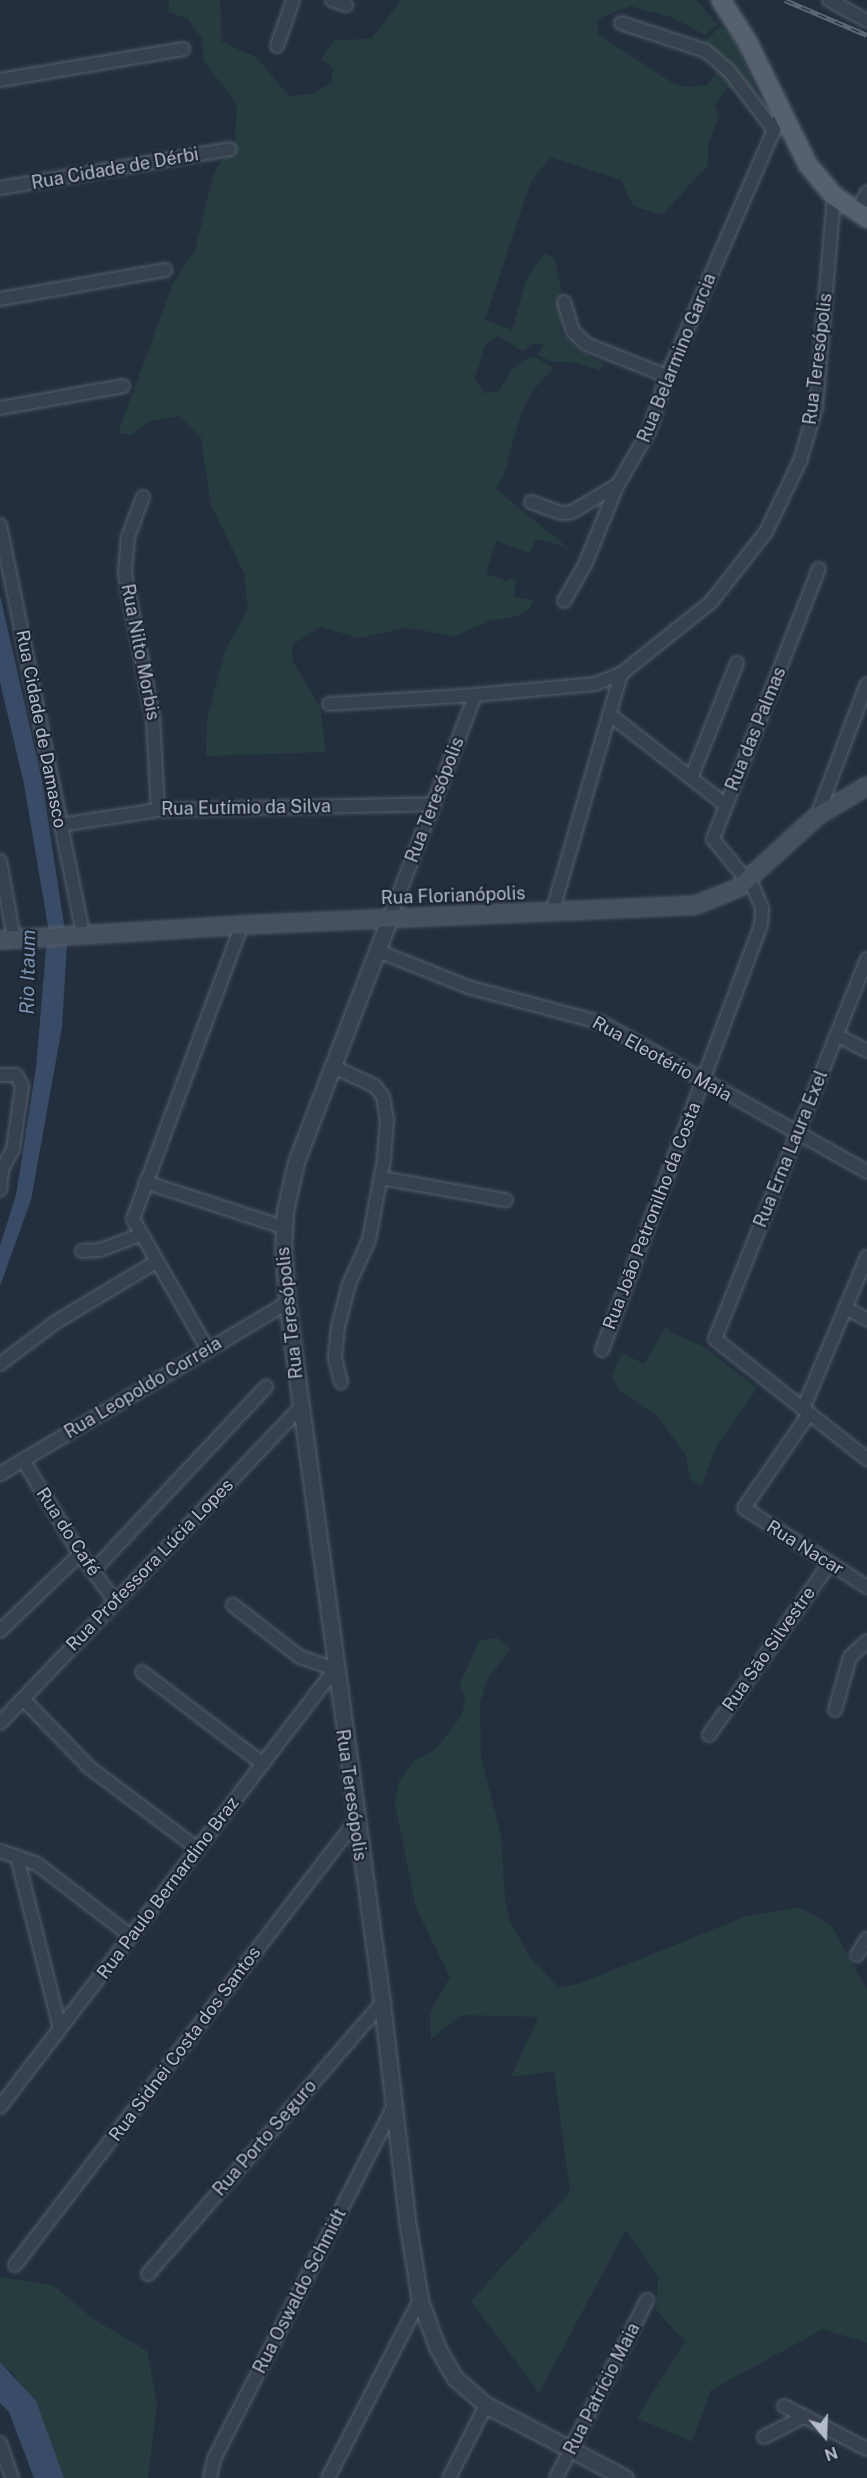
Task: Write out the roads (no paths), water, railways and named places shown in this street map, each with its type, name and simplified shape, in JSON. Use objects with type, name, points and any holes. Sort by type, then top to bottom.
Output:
[{"type":"main road","points":[[721,0],[747,41],[808,165],[834,196],[862,215]]},
{"type":"main road","name":"Rua Florianópolis","points":[[7,940],[242,925],[696,905],[724,895],[748,880],[817,816],[867,786]]},
{"type":"street","points":[[277,46],[293,0]]},
{"type":"street","points":[[332,0],[346,5]]},
{"type":"street","points":[[829,0],[867,21]]},
{"type":"street","points":[[621,22],[706,51],[729,71],[774,130]]},
{"type":"street","points":[[0,80],[183,49]]},
{"type":"street","name":"Rua Belarmino Garcia","points":[[564,601],[584,567],[617,486],[649,431],[667,376],[782,111]]},
{"type":"street","name":"Rua Cidade de Dérbi","points":[[0,188],[230,149]]},
{"type":"street","points":[[862,215],[867,192]]},
{"type":"street","name":"Rua Teresópolis","points":[[625,2478],[486,2405],[449,2369],[420,2300],[382,2002],[354,1823],[287,1303],[283,1227],[296,1162],[475,695],[595,684],[621,674],[683,627],[731,581],[766,532],[800,461],[816,407],[834,196]]},
{"type":"street","points":[[0,299],[165,270]]},
{"type":"street","points":[[564,302],[573,331],[586,344],[667,376]]},
{"type":"street","points":[[0,408],[123,386]]},
{"type":"street","points":[[531,502],[572,512],[617,486]]},
{"type":"street","name":"Rua Nilto Morbis","points":[[143,497],[128,537],[125,574],[153,718],[158,810]]},
{"type":"street","name":"Rua Cidade de Damasco","points":[[0,525],[60,825],[74,934]]},
{"type":"street","name":"Rua das Palmas","points":[[748,880],[713,839],[819,569]]},
{"type":"street","points":[[691,778],[737,663]]},
{"type":"street","points":[[552,913],[621,674]]},
{"type":"street","points":[[817,816],[867,684]]},
{"type":"street","points":[[329,704],[475,695]]},
{"type":"street","points":[[609,714],[726,805]]},
{"type":"street","name":"Rua Eutímio da Silva","points":[[60,825],[158,810],[434,804]]},
{"type":"street","points":[[0,861],[7,940]]},
{"type":"street","name":"Rua João Petronilho da Costa","points":[[602,1350],[761,924],[758,897],[748,880]]},
{"type":"street","points":[[208,1350],[140,1235],[134,1212],[242,925]]},
{"type":"street","name":"Rua Eleotério Maia","points":[[378,951],[468,987],[602,1023],[796,1136],[867,1173]]},
{"type":"street","name":"Rua Erna Laura Exel","points":[[806,1412],[715,1339],[867,959]]},
{"type":"street","points":[[836,1035],[867,1050]]},
{"type":"street","points":[[334,1066],[364,1078],[383,1097],[387,1136],[369,1240],[340,1315],[335,1358],[341,1382]]},
{"type":"street","points":[[0,1075],[16,1075],[22,1086],[13,1149],[1,1170],[0,1190]]},
{"type":"street","points":[[381,1178],[506,1200]]},
{"type":"street","points":[[145,1182],[283,1227]]},
{"type":"street","points":[[82,1251],[100,1250],[140,1235]]},
{"type":"street","points":[[867,1257],[806,1412],[867,1459]]},
{"type":"street","points":[[0,1364],[42,1332],[156,1262]]},
{"type":"street","name":"Rua Leopoldo Correia","points":[[0,1474],[287,1303]]},
{"type":"street","points":[[846,1308],[867,1318]]},
{"type":"street","points":[[93,1571],[266,1387]]},
{"type":"street","name":"Rua Professora Lúcia Lopes","points":[[0,1723],[301,1407]]},
{"type":"street","name":"Rua Nacar","points":[[806,1412],[744,1508],[867,1587]]},
{"type":"street","name":"Rua do Café","points":[[23,1460],[81,1554],[116,1602]]},
{"type":"street","points":[[0,1631],[81,1554]]},
{"type":"street","name":"Rua São Silvestre","points":[[709,1735],[830,1563]]},
{"type":"street","points":[[233,1605],[300,1657],[335,1669]]},
{"type":"street","points":[[835,1710],[850,1657],[867,1641]]},
{"type":"street","name":"Rua Paulo Bernardino Braz","points":[[0,2106],[335,1669]]},
{"type":"street","points":[[142,1672],[263,1764]]},
{"type":"street","points":[[23,1699],[90,1768],[198,1849]]},
{"type":"street","name":"Rua Sidnei Costa dos Santos","points":[[15,2265],[354,1823]]},
{"type":"street","points":[[0,1851],[37,1864],[131,1936]]},
{"type":"street","points":[[17,1857],[60,2028]]},
{"type":"street","points":[[857,1955],[867,1939]]},
{"type":"street","name":"Rua Porto Seguro","points":[[148,2274],[382,2002]]},
{"type":"street","name":"Rua Oswaldo Schmidt","points":[[210,2478],[214,2459],[394,2106]]},
{"type":"street","points":[[328,2478],[420,2300]]},
{"type":"street","name":"Rua Patrício Maia","points":[[556,2478],[647,2300]]},
{"type":"street","points":[[449,2478],[486,2405]]},
{"type":"street","points":[[784,2406],[867,2450]]},
{"type":"street","points":[[764,2437],[805,2416]]},
{"type":"street","points":[[0,2444],[12,2478]]},
{"type":"water","points":[[0,595],[42,781],[67,944],[62,1027],[31,1200],[0,1286],[0,1246],[16,1195],[36,1068],[48,926],[24,784],[0,682]]},
{"type":"water","points":[[0,2362],[36,2401],[64,2478],[34,2478],[9,2412],[0,2403]]},
{"type":"railway","points":[[785,0],[867,35]]},
{"type":"water label","name":"Rio Itaum","points":[[28,972]]}]
